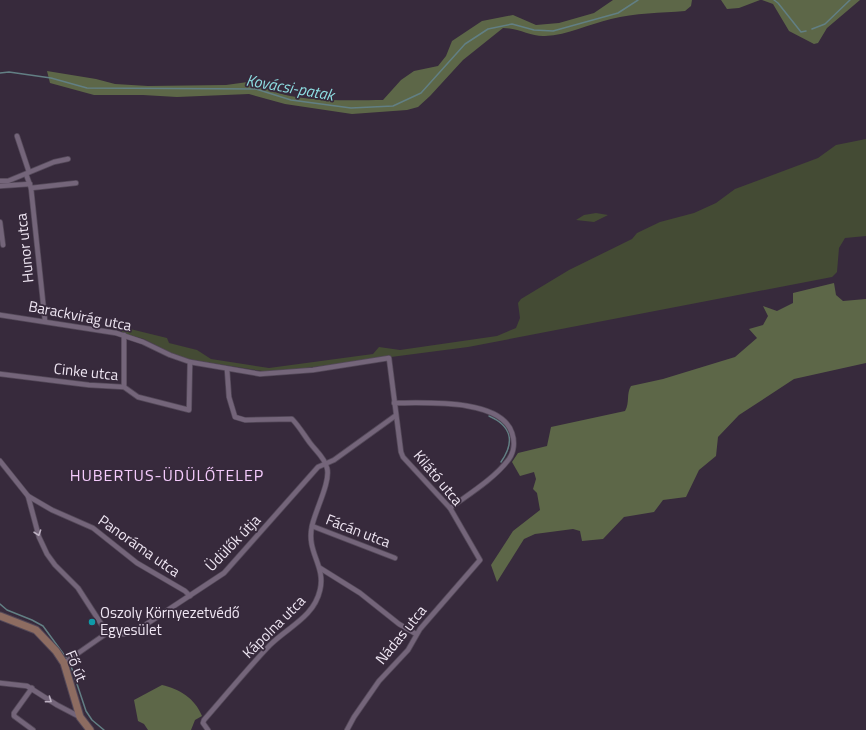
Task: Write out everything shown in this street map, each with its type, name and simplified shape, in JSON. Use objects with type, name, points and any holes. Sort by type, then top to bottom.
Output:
[{"type":"main road","name":"Fő út","points":[[0,616],[39,633],[65,662],[80,717],[90,730]]},
{"type":"street","name":"Hunor utca","points":[[17,136],[28,173],[30,186],[45,320]]},
{"type":"street","points":[[0,181],[8,181],[54,162],[68,159]]},
{"type":"street","points":[[0,186],[30,186],[76,182]]},
{"type":"street","points":[[0,222],[3,245]]},
{"type":"street","name":"Barackvirág utca","points":[[0,315],[45,320],[124,335],[190,362],[260,374],[278,374],[313,370],[389,358]]},
{"type":"street","points":[[124,335],[124,388]]},
{"type":"street","name":"Kilátó utca","points":[[389,358],[398,439],[403,457],[450,508],[480,560]]},
{"type":"street","name":"Cinke utca","points":[[0,374],[90,386],[124,388],[128,392],[148,400],[189,410],[190,362]]},
{"type":"street","points":[[227,369],[229,397],[235,417],[245,420],[292,419],[320,454],[326,464]]},
{"type":"street","points":[[394,402],[450,404],[485,410],[494,413],[511,429],[513,443],[510,458],[497,471],[450,508]]},
{"type":"street","name":"Üdülők útja","points":[[107,633],[124,634],[136,631],[224,573],[318,467],[326,464],[395,416]]},
{"type":"street","name":"Panoráma utca","points":[[0,461],[28,496],[52,510],[93,528],[137,563],[185,591],[190,596]]},
{"type":"street","name":"Kápolna utca","points":[[208,730],[203,723],[204,720],[262,654],[314,606],[321,588],[320,568],[310,544],[312,526],[327,480],[328,472],[326,464]]},
{"type":"street","points":[[28,496],[36,527],[47,554],[55,565],[78,588],[107,633],[65,662]]},
{"type":"street","name":"Fácán utca","points":[[312,526],[396,558]]},
{"type":"street","name":"Nádas utca","points":[[347,730],[372,690],[408,650],[416,634],[480,560]]},
{"type":"street","points":[[320,568],[365,597],[399,624],[416,634]]},
{"type":"street","points":[[0,683],[27,686],[32,688],[56,705],[80,717]]},
{"type":"street","points":[[32,688],[14,713],[14,716],[33,730]]},
{"type":"green space","points":[[613,0],[692,0],[691,6],[685,11],[639,14],[620,17],[570,32],[554,35],[540,36],[514,29],[503,28],[463,60],[418,107],[407,110],[352,114],[285,104],[249,94],[177,97],[94,95],[50,83],[47,71],[96,79],[115,84],[148,86],[226,85],[255,81],[280,94],[297,97],[335,100],[383,100],[401,80],[414,71],[438,66],[446,56],[452,41],[482,21],[513,15],[536,25],[559,23],[594,13]]},
{"type":"green space","points":[[721,0],[760,0],[739,8],[727,9]]},
{"type":"green space","points":[[762,0],[860,0],[827,28],[818,43],[814,44],[789,31],[773,4]]},
{"type":"green space","points":[[866,139],[866,236],[845,238],[839,248],[837,272],[832,277],[468,347],[283,371],[262,371],[181,358],[144,339],[122,333],[122,327],[167,338],[169,343],[197,350],[211,359],[269,368],[373,354],[379,347],[400,350],[497,336],[516,328],[520,318],[518,303],[521,299],[569,270],[632,239],[637,233],[660,222],[694,213],[716,203],[735,189],[818,158],[836,145]]},
{"type":"green space","points":[[596,213],[608,215],[594,222],[576,220],[584,215]]},
{"type":"green space","points":[[834,283],[836,295],[843,301],[866,299],[866,363],[794,379],[739,415],[718,437],[716,456],[699,470],[686,497],[663,500],[654,512],[624,517],[603,539],[582,541],[580,531],[573,529],[535,534],[524,539],[497,582],[491,565],[513,531],[540,510],[537,493],[533,489],[536,479],[534,472],[520,476],[512,462],[518,453],[547,446],[551,427],[625,411],[631,386],[663,379],[735,357],[757,338],[749,329],[763,325],[768,316],[763,306],[777,311],[793,303],[793,293]]},
{"type":"green space","points":[[162,685],[186,695],[199,710],[202,716],[195,720],[191,730],[148,730],[144,724],[138,721],[134,700]]},
{"type":"waterway","name":"Kovácsi-patak","points":[[0,73],[9,72],[51,78],[87,88],[256,89],[291,100],[351,108],[393,106],[421,93],[465,44],[488,29],[512,24],[534,30],[553,31],[618,13],[638,0]]},
{"type":"waterway","name":"Kovácsi-patak","points":[[774,0],[801,32],[806,31]]},
{"type":"waterway","name":"Kovácsi-patak","points":[[812,29],[825,24],[850,0]]},
{"type":"waterway","points":[[489,416],[503,425],[509,435],[508,448],[501,462]]},
{"type":"waterway","points":[[0,604],[7,610],[43,626],[70,663],[86,711],[92,720],[104,730]]},
{"type":"place","name":"Oszoly Környezetvédő Egyesület","points":[[92,622]]},
{"type":"district","name":"HUBERTUS-ÜDÜLŐTELEP","points":[[167,475]]}]
